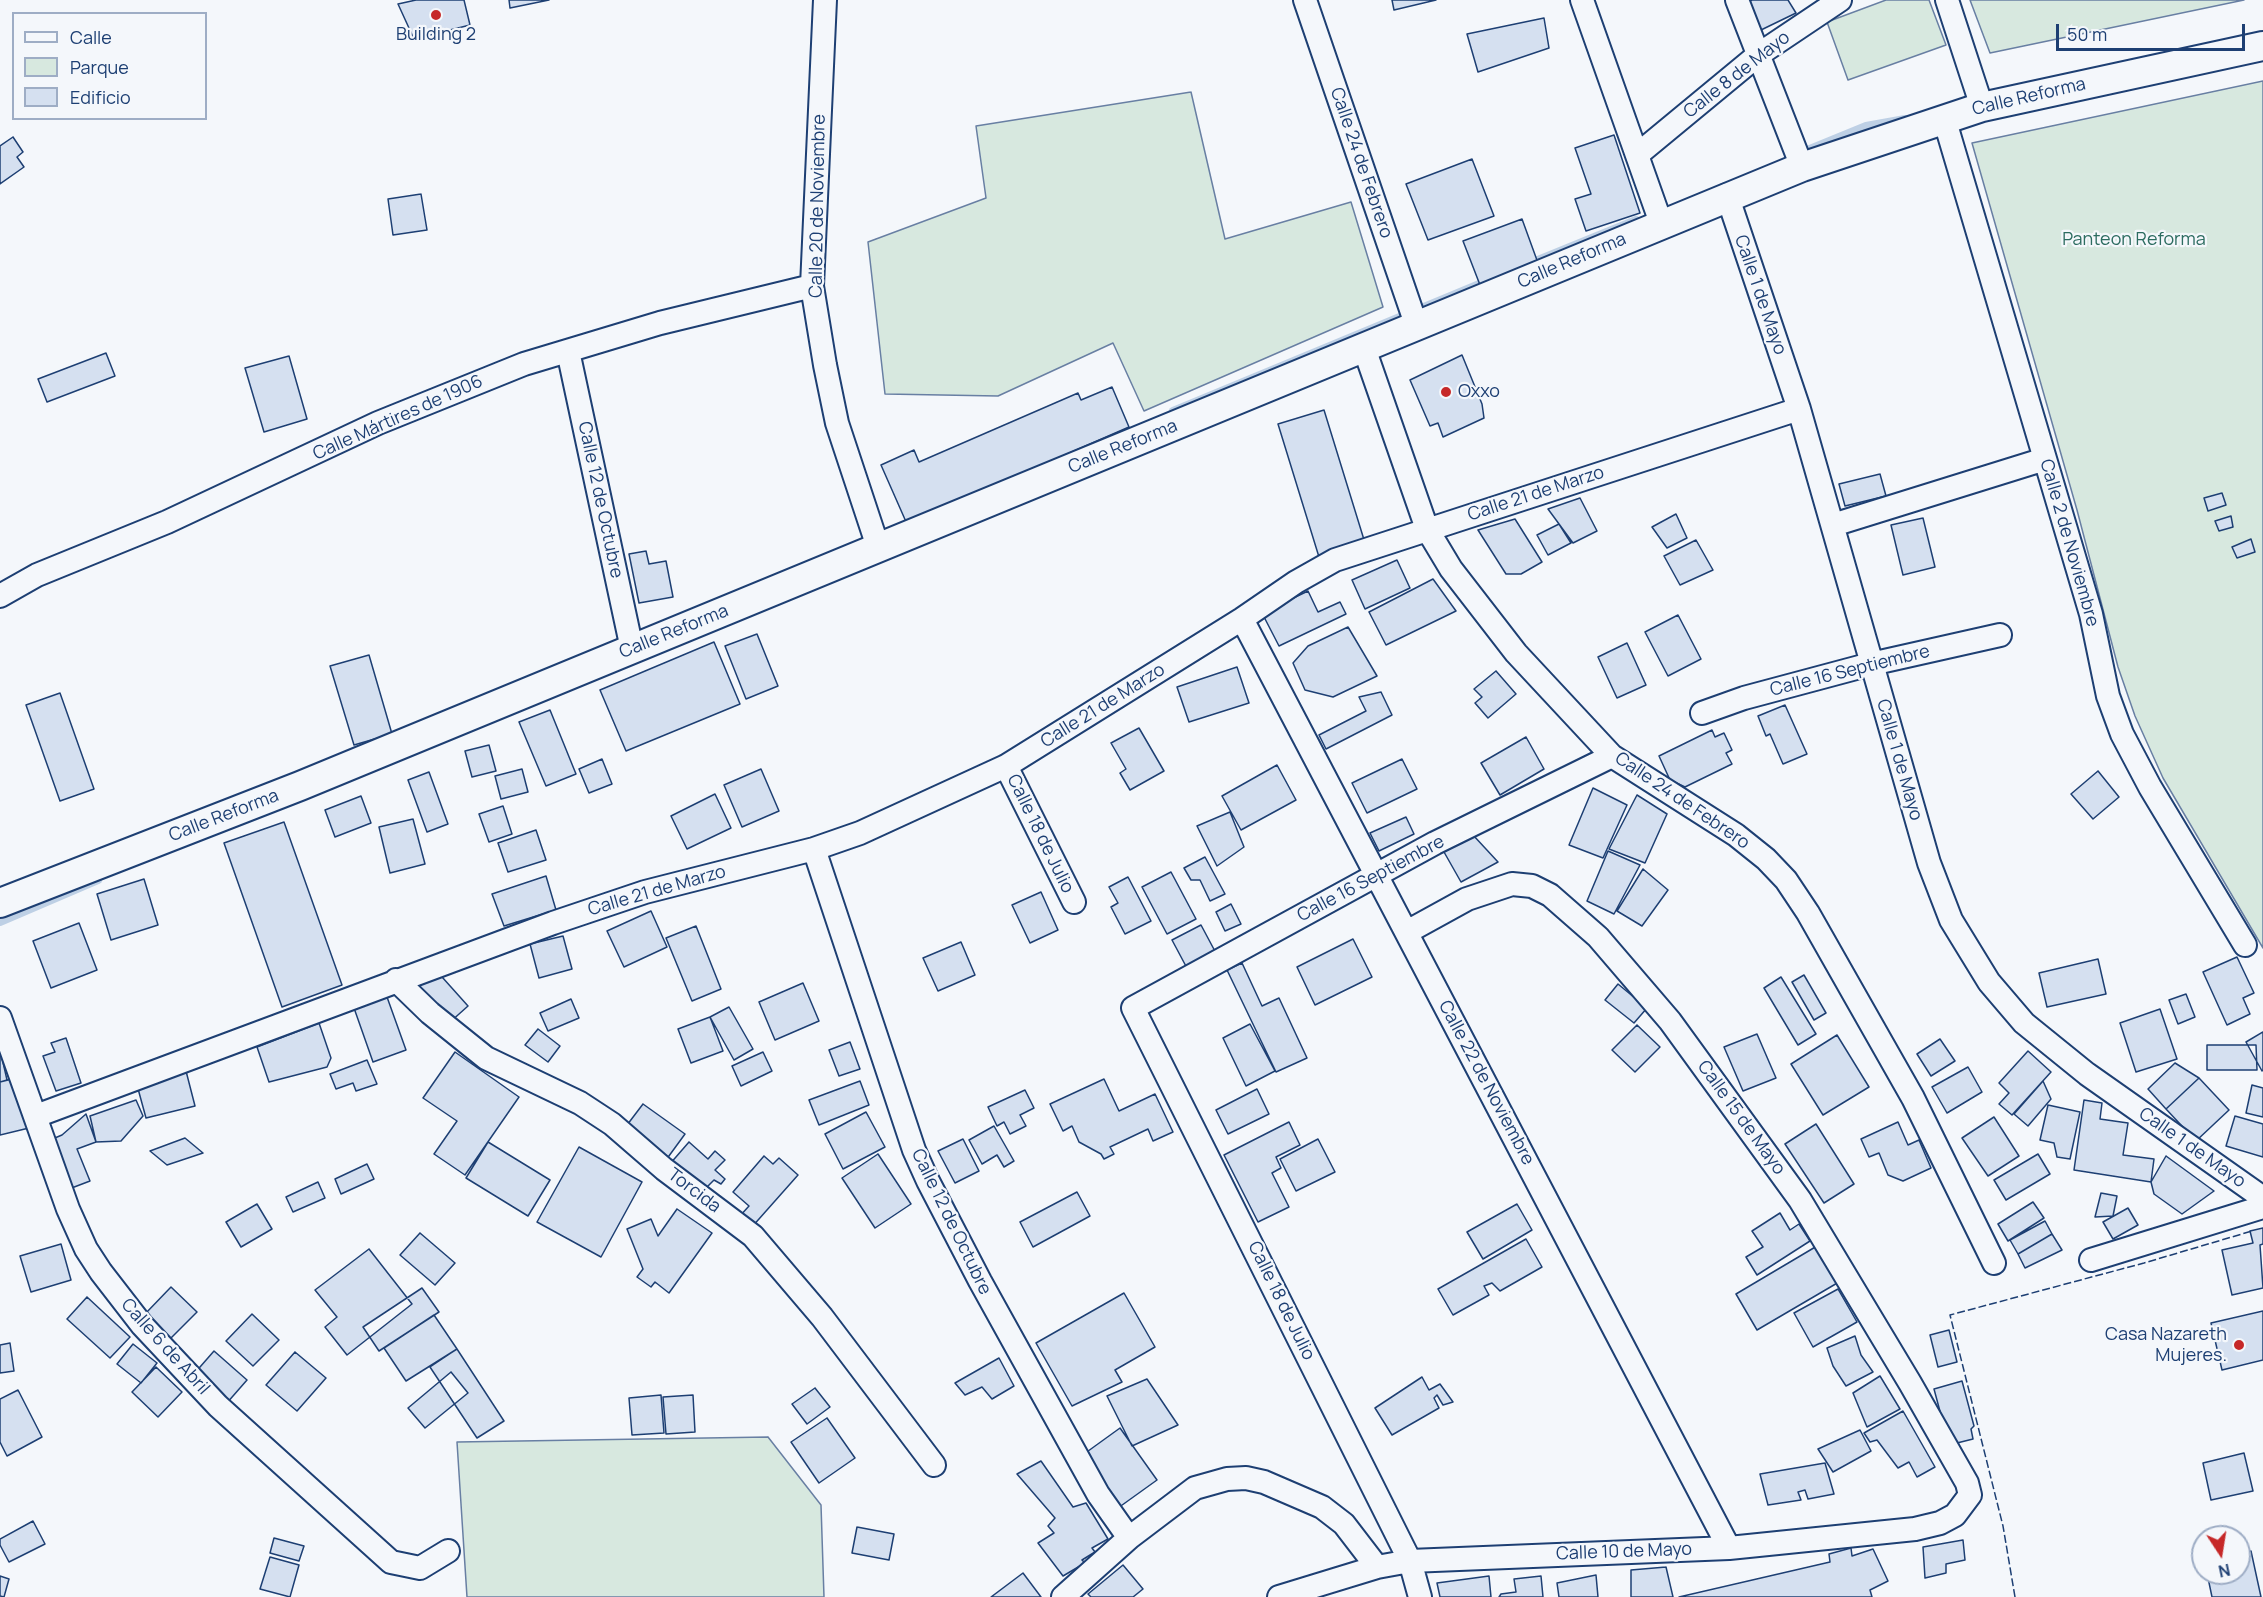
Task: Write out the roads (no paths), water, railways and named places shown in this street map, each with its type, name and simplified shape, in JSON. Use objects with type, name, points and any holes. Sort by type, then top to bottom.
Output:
[{"type":"street","name":"Calle 20 de Noviembre","points":[[825,0],[813,286],[825,365],[837,423],[878,547]]},
{"type":"street","name":"Calle 24 de Febrero","points":[[1305,0],[1417,327]]},
{"type":"street","points":[[1581,0],[1661,223]]},
{"type":"street","points":[[1737,0],[1802,166]]},
{"type":"street","name":"Calle 8 de Mayo","points":[[1637,155],[1758,54],[1840,0]]},
{"type":"street","points":[[1947,0],[1982,107]]},
{"type":"street","name":"Calle Reforma","points":[[0,903],[300,786],[1417,327],[1727,195],[1802,166],[1982,107],[2263,46]]},
{"type":"street","name":"Calle 2 de Noviembre","points":[[1944,118],[2091,614],[2108,696],[2122,734],[2150,787],[2245,945]]},
{"type":"street","name":"Calle 1 de Mayo","points":[[1727,195],[1799,409],[1929,863],[1951,920],[1989,982],[2024,1023],[2052,1048],[2263,1198]]},
{"type":"street","name":"Calle Mártires de 1906","points":[[0,596],[37,575],[167,522],[378,423],[524,364],[660,323],[813,286]]},
{"type":"street","name":"Calle 24 de Febrero","points":[[1364,348],[1427,529],[1451,569],[1516,653],[1612,756],[1736,835],[1766,859],[1786,880],[1808,913],[1913,1098],[1994,1263]]},
{"type":"street","name":"Calle 12 de Octubre","points":[[568,351],[632,649]]},
{"type":"street","name":"Calle 21 de Marzo","points":[[36,1116],[490,945],[645,892],[814,849],[860,833],[1006,766],[1242,619],[1296,582],[1335,560],[1799,409]]},
{"type":"street","points":[[1833,525],[2044,459]]},
{"type":"street","name":"Calle 22 de Noviembre","points":[[1242,619],[1729,1548]]},
{"type":"street","name":"Calle 16 Septiembre","points":[[1702,713],[1744,698],[1871,664],[2000,635]]},
{"type":"street","name":"Calle 16 Septiembre","points":[[1132,1008],[1435,843],[1612,756]]},
{"type":"street","name":"Calle 18 de Julio","points":[[1006,766],[1074,902]]},
{"type":"street","name":"Calle 12 de Octubre","points":[[814,849],[911,1141],[928,1181],[980,1281],[1098,1494],[1129,1538]]},
{"type":"street","name":"Calle 15 de Mayo","points":[[1407,932],[1467,899],[1493,888],[1512,884],[1532,886],[1550,895],[1598,937],[1670,1021],[1800,1200],[1967,1483],[1970,1495],[1966,1503]]},
{"type":"street","name":"Torcida","points":[[396,981],[430,1013],[486,1058],[580,1103],[612,1124],[664,1169],[753,1236],[822,1317],[934,1465]]},
{"type":"street","name":"Calle 18 de Julio","points":[[1132,1008],[1410,1560],[1420,1597]]},
{"type":"street","name":"Calle 6 de Abril","points":[[0,1018],[68,1209],[91,1257],[142,1325],[218,1406],[391,1562],[420,1568],[448,1551]]},
{"type":"street","points":[[2091,1260],[2263,1207]]},
{"type":"street","points":[[1063,1597],[1129,1538],[1195,1488],[1227,1479],[1246,1478],[1264,1482],[1322,1507],[1344,1524],[1377,1567]]},
{"type":"street","name":"Calle 10 de Mayo","points":[[1279,1597],[1377,1567],[1410,1560],[1729,1548],[1915,1529],[1948,1519],[1966,1503]]},
{"type":"waterway","points":[[1800,153],[1866,126],[1905,119]]},
{"type":"waterway","points":[[1528,264],[1636,220]]},
{"type":"waterway","points":[[1173,411],[1489,280]]},
{"type":"waterway","points":[[0,922],[98,880]]},
{"type":"place","name":"Building 2","points":[[436,15]]},
{"type":"place","name":"Oxxo","points":[[1446,392]]},
{"type":"place","name":"Casa Nazareth Mujeres.","points":[[2239,1345]]},
{"type":"park label","name":"Panteon Reforma","points":[[2134,240]]}]
